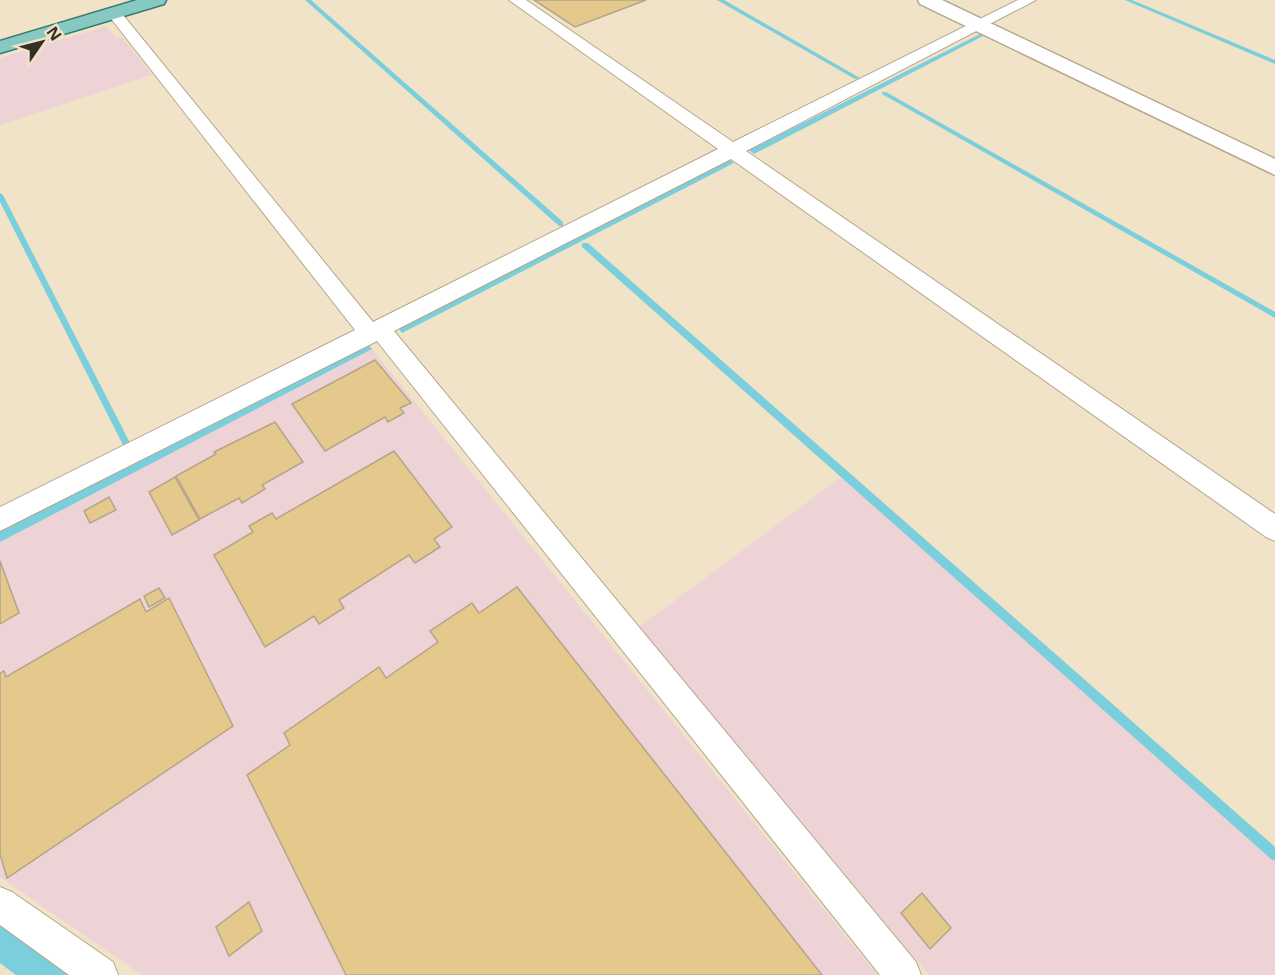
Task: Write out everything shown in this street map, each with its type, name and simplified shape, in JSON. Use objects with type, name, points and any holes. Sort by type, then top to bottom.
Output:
[{"type":"main road","points":[[0,34],[111,4],[157,0]]},
{"type":"main road","points":[[0,47],[111,4]]},
{"type":"street","points":[[516,0],[1275,529]]},
{"type":"street","points":[[927,0],[1275,168]]},
{"type":"street","points":[[0,520],[375,333],[1029,0]]},
{"type":"street","points":[[111,4],[375,333],[903,975]]},
{"type":"street","points":[[0,904],[100,975]]},
{"type":"shaded area","points":[[106,26],[116,38],[122,37],[152,75],[0,125],[0,58]]},
{"type":"shaded area","points":[[372,349],[877,975],[142,975],[0,877],[0,542]]},
{"type":"shaded area","points":[[848,472],[1275,849],[1275,975],[929,975],[639,627]]},
{"type":"water","points":[[982,33],[985,35],[754,154],[749,150]]},
{"type":"water","points":[[730,160],[734,163],[402,333],[398,328]]},
{"type":"water","points":[[368,345],[372,349],[0,542],[0,530]]},
{"type":"water","points":[[0,924],[72,975],[16,975],[0,963]]},
{"type":"building","points":[[534,0],[646,0],[575,27]]},
{"type":"building","points":[[375,360],[411,403],[400,408],[404,413],[388,422],[385,417],[325,451],[292,404]]},
{"type":"building","points":[[275,422],[303,462],[262,485],[265,489],[242,503],[239,498],[200,519],[176,476],[216,454],[214,452]]},
{"type":"building","points":[[394,451],[452,527],[434,539],[440,547],[415,563],[409,555],[339,600],[344,608],[319,624],[314,616],[265,647],[214,555],[253,532],[249,526],[272,513],[276,519]]},
{"type":"building","points":[[175,477],[199,520],[172,535],[149,492]]},
{"type":"building","points":[[109,497],[116,510],[90,523],[84,511]]},
{"type":"building","points":[[0,561],[19,613],[0,624]]},
{"type":"building","points":[[517,587],[822,975],[346,975],[247,775],[290,745],[284,733],[379,667],[386,678],[438,642],[430,631],[472,603],[479,613]]},
{"type":"building","points":[[159,588],[165,598],[149,607],[144,596]]},
{"type":"building","points":[[169,598],[233,726],[7,878],[0,854],[0,673],[4,671],[6,677],[140,599],[146,612]]},
{"type":"building","points":[[922,893],[951,928],[930,949],[901,913]]},
{"type":"building","points":[[249,902],[262,931],[229,956],[216,927]]},
{"type":"waterway","points":[[308,0],[561,224]]},
{"type":"waterway","points":[[720,0],[857,78]]},
{"type":"waterway","points":[[1128,0],[1275,62]]},
{"type":"waterway","points":[[884,93],[1275,315]]},
{"type":"waterway","points":[[0,195],[126,443]]},
{"type":"waterway","points":[[585,245],[1275,855]]}]
